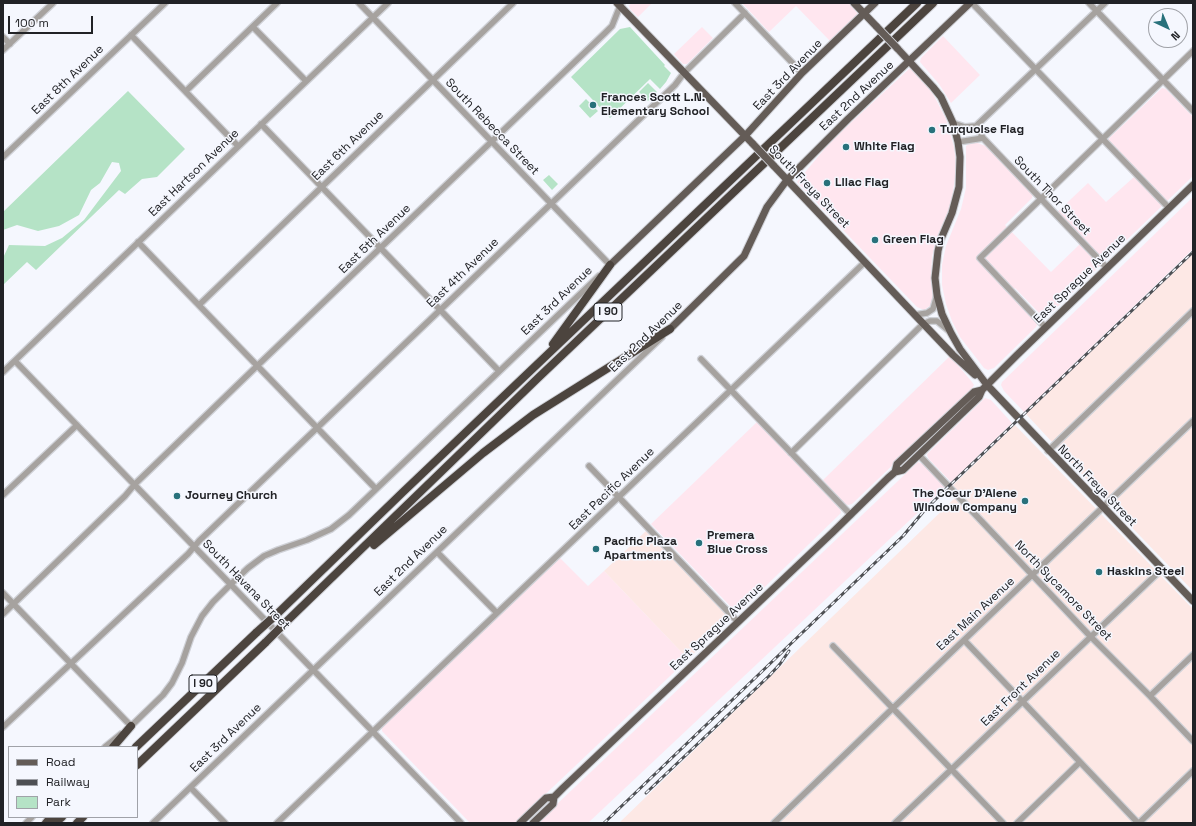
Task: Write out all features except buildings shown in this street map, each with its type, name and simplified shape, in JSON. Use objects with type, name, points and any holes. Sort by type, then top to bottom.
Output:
[{"type":"highway","name":"I 90","points":[[137,746],[917,3]]},
{"type":"highway","name":"I 90","points":[[138,764],[538,378],[933,3]]},
{"type":"highway","points":[[541,361],[610,265]]},
{"type":"highway","points":[[308,601],[483,453],[533,415],[670,329]]},
{"type":"highway","points":[[114,746],[131,726]]},
{"type":"main road","points":[[854,3],[933,87],[941,97],[953,123],[960,157],[959,187],[952,213],[941,239],[935,278],[937,295],[942,314],[960,350],[984,387]]},
{"type":"main road","name":"East 3rd Avenue","points":[[610,265],[745,136],[802,73],[875,3]]},
{"type":"main road","name":"East 2nd Avenue","points":[[670,329],[744,256],[764,213],[787,180],[848,119],[971,3]]},
{"type":"main road","name":"South Freya Street","points":[[620,4],[984,387]]},
{"type":"main road","name":"East Sprague Avenue","points":[[895,472],[897,464],[974,392],[984,387],[1193,185]]},
{"type":"main road","name":"East Sprague Avenue","points":[[533,823],[552,804],[554,797],[895,472],[902,470],[919,455],[979,397],[984,387]]},
{"type":"main road","name":"North Freya Street","points":[[984,387],[1104,508],[1193,601]]},
{"type":"main road","name":"East Sprague Avenue","points":[[520,823],[546,798],[554,797]]},
{"type":"street","points":[[3,50],[52,3]]},
{"type":"street","name":"East 8th Avenue","points":[[3,157],[165,3]]},
{"type":"street","points":[[186,91],[277,3]]},
{"type":"street","name":"South Rebecca Street","points":[[359,3],[610,265]]},
{"type":"street","name":"East Hartson Avenue","points":[[15,361],[388,3]]},
{"type":"street","name":"East 6th Avenue","points":[[199,305],[513,3]]},
{"type":"street","points":[[735,3],[802,73]]},
{"type":"street","points":[[971,3],[1169,208]]},
{"type":"street","points":[[1089,3],[1193,111]]},
{"type":"street","points":[[953,123],[965,127],[976,126],[1105,3]]},
{"type":"street","name":"East 5th Avenue","points":[[135,484],[612,26],[620,4]]},
{"type":"street","name":"East 4th Avenue","points":[[194,546],[675,85],[684,73],[745,13]]},
{"type":"street","points":[[252,27],[306,81]]},
{"type":"street","points":[[131,35],[238,146]]},
{"type":"street","points":[[3,37],[10,44]]},
{"type":"street","points":[[1046,327],[980,258],[1193,51]]},
{"type":"street","points":[[261,124],[320,187],[499,371]]},
{"type":"street","name":"South Thor Street","points":[[976,126],[983,138],[1040,200],[1106,268]]},
{"type":"street","points":[[958,142],[983,138]]},
{"type":"street","points":[[138,242],[376,490]]},
{"type":"street","name":"East Pacific Avenue","points":[[374,732],[865,262]]},
{"type":"street","name":"East 3rd Avenue","points":[[231,584],[248,568],[264,556],[307,540],[331,529],[350,515],[610,265]]},
{"type":"street","points":[[915,315],[927,313],[933,310],[937,295]]},
{"type":"street","points":[[1048,451],[1193,312]]},
{"type":"street","points":[[791,453],[923,324],[930,321],[938,321],[951,332]]},
{"type":"street","name":"East 2nd Avenue","points":[[314,670],[670,329]]},
{"type":"street","points":[[701,359],[850,515]]},
{"type":"street","points":[[3,372],[15,361]]},
{"type":"street","name":"South Havana Street","points":[[15,361],[462,823]]},
{"type":"street","name":"East Main Avenue","points":[[774,823],[892,708],[1033,576],[1193,421]]},
{"type":"street","points":[[3,495],[77,425]]},
{"type":"street","name":"North Sycamore Street","points":[[919,455],[1090,636],[1193,741]]},
{"type":"street","points":[[590,466],[738,622]]},
{"type":"street","points":[[3,614],[125,496],[135,484]]},
{"type":"street","points":[[3,727],[84,653],[188,554],[194,546]]},
{"type":"street","points":[[437,552],[497,613]]},
{"type":"street","name":"East Front Avenue","points":[[895,823],[1162,569]]},
{"type":"street","points":[[106,746],[131,726],[163,695],[172,683],[182,663],[191,637],[202,616],[213,602],[231,584]]},
{"type":"street","points":[[3,593],[131,726]]},
{"type":"street","points":[[964,640],[1139,823],[1193,771]]},
{"type":"street","points":[[833,646],[1003,823]]},
{"type":"street","points":[[1150,696],[1193,655]]},
{"type":"street","name":"East 3rd Avenue","points":[[153,823],[191,788],[250,729],[314,670]]},
{"type":"street","points":[[277,823],[374,732]]},
{"type":"street","points":[[1016,823],[1080,762]]},
{"type":"street","points":[[191,788],[225,823]]},
{"type":"shaded area","points":[[631,3],[652,3],[638,17],[630,9],[629,6]]},
{"type":"shaded area","points":[[742,3],[849,3],[858,14],[830,41],[796,6],[769,32]]},
{"type":"shaded area","points":[[702,27],[713,38],[687,64],[683,64],[674,54]]},
{"type":"shaded area","points":[[943,36],[980,75],[951,103],[939,84],[920,62],[921,58]]},
{"type":"shaded area","points":[[909,69],[912,69],[931,90],[946,119],[954,147],[956,164],[951,205],[936,239],[932,257],[931,273],[934,300],[931,305],[924,310],[917,307],[797,182],[831,141]]},
{"type":"shaded area","points":[[1162,88],[1166,89],[1193,117],[1193,176],[1048,316],[1042,316],[1015,288],[1010,294],[1036,321],[1037,325],[994,368],[988,370],[984,368],[960,337],[946,304],[942,285],[942,265],[946,246],[961,209],[966,188],[966,146],[972,142],[975,142],[988,147],[1033,194],[1032,198],[1005,225],[1051,272],[1080,244],[1053,216],[1088,183],[1106,202],[1134,177],[1103,144]]},
{"type":"shaded area","points":[[1193,197],[1193,249],[1024,412],[1004,391],[1001,385],[1002,382]]},
{"type":"shaded area","points":[[1193,254],[1193,591],[1026,414]]},
{"type":"shaded area","points":[[950,356],[974,385],[971,390],[852,504],[845,504],[823,480]]},
{"type":"shaded area","points":[[985,398],[991,400],[1012,423],[951,482],[928,458],[927,454]]},
{"type":"shaded area","points":[[757,422],[840,509],[841,513],[742,609],[736,611],[651,524]]},
{"type":"shaded area","points":[[1015,425],[1193,609],[1193,823],[619,823],[955,498],[948,490]]},
{"type":"shaded area","points":[[918,462],[923,464],[945,487],[588,823],[537,823]]},
{"type":"shaded area","points":[[647,530],[730,617],[728,621],[688,659],[604,571]]},
{"type":"shaded area","points":[[560,558],[588,586],[604,571],[688,659],[515,823],[470,823],[382,731],[382,727]]},
{"type":"green space","points":[[630,27],[671,73],[660,89],[650,79],[610,118],[571,77],[620,29]]},
{"type":"green space","points":[[648,83],[657,92],[648,101],[639,92]]},
{"type":"green space","points":[[128,91],[185,149],[157,177],[142,179],[125,194],[119,190],[36,270],[27,262],[3,285],[3,258],[9,245],[45,246],[62,238],[84,220],[121,171],[119,163],[112,162],[100,183],[91,190],[79,215],[59,226],[38,231],[17,225],[3,230],[3,212]]},
{"type":"green space","points":[[586,99],[598,111],[590,118],[579,106]]},
{"type":"green space","points":[[549,175],[558,184],[552,190],[543,180]]},
{"type":"railway","points":[[604,823],[903,536],[924,511],[949,486],[1193,252]]},
{"type":"railway","points":[[646,793],[769,676],[789,651]]},
{"type":"place","name":"Frances Scott L.N. Elementary School","points":[[593,105]]},
{"type":"place","name":"Turquoise Flag","points":[[932,130]]},
{"type":"place","name":"White Flag","points":[[846,147]]},
{"type":"place","name":"Lilac Flag","points":[[827,183]]},
{"type":"place","name":"Green Flag","points":[[875,240]]},
{"type":"place","name":"Journey Church","points":[[177,496]]},
{"type":"place","name":"The Coeur D'Alene Window Company","points":[[1025,501]]},
{"type":"place","name":"Premera Blue Cross","points":[[699,543]]},
{"type":"place","name":"Pacific Plaza Apartments","points":[[596,549]]},
{"type":"place","name":"Haskins Steel","points":[[1099,572]]}]
